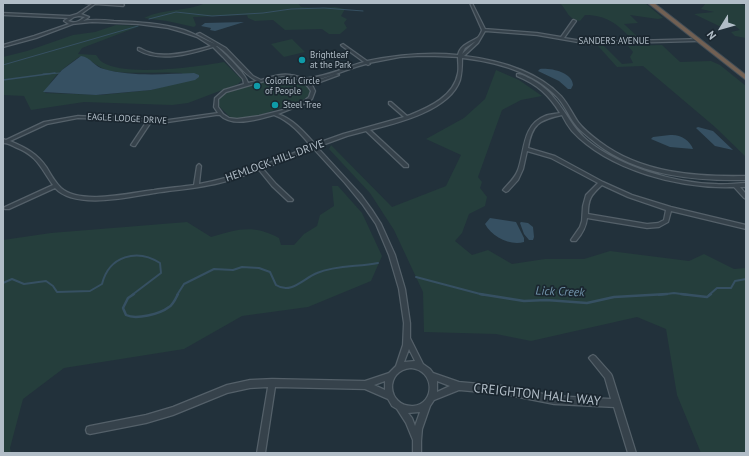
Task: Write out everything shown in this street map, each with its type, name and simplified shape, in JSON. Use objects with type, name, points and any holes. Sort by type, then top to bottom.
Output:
[{"type":"highway","points":[[651,3],[746,78]]},
{"type":"highway","points":[[660,3],[746,69]]},
{"type":"highway","points":[[678,24],[707,40]]},
{"type":"highway","points":[[698,40],[706,42],[728,59],[734,60]]},
{"type":"street","points":[[86,3],[123,5]]},
{"type":"street","points":[[460,59],[477,42],[477,39],[484,30],[471,3]]},
{"type":"street","points":[[3,15],[72,17],[78,15],[94,4]]},
{"type":"street","points":[[3,46],[79,22],[86,16],[94,4]]},
{"type":"street","points":[[3,15],[66,22],[128,23],[160,26],[194,36],[213,46],[245,79],[246,85]]},
{"type":"street","points":[[78,15],[175,26],[199,34],[218,44],[252,77],[260,81]]},
{"type":"street","points":[[61,27],[72,17]]},
{"type":"street","points":[[562,38],[574,21]]},
{"type":"street","name":"SANDERS AVENUE","points":[[484,30],[537,34],[589,43],[698,40]]},
{"type":"street","points":[[139,49],[148,54],[164,55],[193,52],[218,44]]},
{"type":"street","points":[[344,45],[368,64]]},
{"type":"street","points":[[304,80],[368,64],[412,59],[460,59],[504,66],[541,82],[560,98],[581,129],[596,141],[628,159],[649,168],[691,178],[712,180],[746,178]]},
{"type":"street","points":[[460,59],[501,68],[525,78],[544,90],[553,99],[574,130],[589,143],[624,163],[647,172],[693,184],[746,185]]},
{"type":"street","name":"HEMLOCK HILL DRIVE","points":[[4,141],[33,155],[55,186],[70,195],[100,198],[196,185],[231,178],[343,136],[407,118],[428,109],[449,94],[458,80],[460,59]]},
{"type":"street","points":[[309,85],[368,64]]},
{"type":"street","name":"EAGLE LODGE DRIVE","points":[[207,115],[216,107],[216,99],[221,94],[260,81],[288,75],[304,80]]},
{"type":"street","points":[[216,107],[230,120],[243,121],[273,113],[310,98],[313,91],[304,80]]},
{"type":"street","points":[[390,103],[407,118]]},
{"type":"street","points":[[286,109],[285,114],[287,119]]},
{"type":"street","points":[[273,113],[287,119],[353,188],[368,208],[388,244],[399,276],[407,338],[420,367],[431,376],[434,383],[433,398],[426,406],[419,422],[416,439],[417,453]]},
{"type":"street","name":"EAGLE LODGE DRIVE","points":[[4,141],[34,128],[65,119],[91,117],[149,121],[181,121],[207,115],[222,114]]},
{"type":"street","points":[[506,190],[517,178],[531,129],[536,122],[548,116],[563,114]]},
{"type":"street","points":[[133,146],[149,121]]},
{"type":"street","points":[[368,129],[406,166]]},
{"type":"street","points":[[526,149],[553,157],[601,183],[630,196],[669,208],[746,227]]},
{"type":"street","points":[[196,185],[198,166]]},
{"type":"street","points":[[260,168],[274,185],[290,200]]},
{"type":"street","points":[[574,240],[582,230],[589,195],[601,183]]},
{"type":"street","points":[[735,185],[746,197]]},
{"type":"street","points":[[7,208],[55,186]]},
{"type":"street","points":[[586,216],[654,226],[666,221],[669,208]]},
{"type":"street","points":[[90,430],[173,411],[227,389],[250,384],[272,382],[364,385],[391,376],[399,367],[407,338]]},
{"type":"street","points":[[593,358],[608,376],[615,403],[632,453]]},
{"type":"street","points":[[399,367],[406,365],[420,367]]},
{"type":"street","points":[[391,376],[389,390],[391,397]]},
{"type":"street","name":"CREIGHTON HALL WAY","points":[[431,376],[459,386],[503,390],[554,400],[615,403]]},
{"type":"street","points":[[261,453],[272,382]]},
{"type":"street","points":[[364,385],[391,397],[409,421],[416,439]]},
{"type":"street","name":"CREIGHTON HALL WAY","points":[[433,398],[459,386]]},
{"type":"street","points":[[399,406],[413,410],[426,406]]},
{"type":"green space","points":[[206,3],[298,3],[301,7],[335,7],[345,9],[341,16],[347,19],[344,23],[347,28],[340,34],[329,34],[322,29],[285,30],[273,20],[255,21],[248,18],[247,15],[193,17],[196,25],[194,27],[144,18],[159,13],[191,8]]},
{"type":"green space","points":[[560,3],[645,3],[663,18],[658,19],[630,15],[638,23],[624,24],[639,38],[632,39],[611,21],[606,19],[593,15],[585,15],[580,21],[573,19],[568,15]]},
{"type":"green space","points":[[706,3],[738,3],[746,6],[746,38],[735,36],[731,32],[740,30],[735,26],[719,26],[694,14],[714,12],[701,9]]},
{"type":"green space","points":[[116,25],[140,26],[82,48],[78,54],[96,55],[100,61],[113,67],[144,70],[162,70],[224,62],[242,80],[238,84],[188,103],[172,105],[84,102],[31,110],[24,96],[3,95],[3,57],[27,51],[73,35],[95,32]],"holes":[[[79,57],[84,58],[106,70],[111,71],[129,73],[182,73],[184,81],[151,90],[101,95],[45,93],[51,82],[59,73]]]},
{"type":"green space","points":[[292,39],[305,52],[284,57],[271,44]]},
{"type":"green space","points":[[662,45],[680,62],[711,61],[720,65],[746,86],[746,157],[715,127],[643,66],[617,67],[598,46],[604,46],[622,64],[633,63],[630,57],[633,52],[628,46]]},
{"type":"green space","points":[[496,70],[519,80],[542,96],[521,100],[502,110],[478,177],[482,182],[480,188],[487,197],[485,206],[469,214],[462,233],[455,241],[472,255],[488,250],[512,264],[545,259],[584,259],[610,251],[689,261],[704,254],[734,269],[746,268],[746,453],[701,453],[677,395],[666,329],[637,317],[531,341],[496,334],[424,332],[423,292],[394,230],[370,193],[329,149],[331,145],[392,207],[446,186],[461,155],[426,139],[464,118],[485,99]]},
{"type":"green space","points":[[279,76],[294,78],[304,82],[308,85],[310,95],[302,101],[248,119],[231,118],[218,105],[218,98],[225,93]]},
{"type":"green space","points":[[332,186],[338,186],[362,213],[382,256],[371,281],[308,307],[242,316],[184,349],[64,368],[23,399],[10,448],[11,453],[3,453],[3,240],[51,233],[187,222],[211,237],[238,230],[253,229],[279,238],[281,245],[294,245],[304,234],[317,226],[320,215],[334,206]]},
{"type":"water","points":[[244,22],[215,31],[210,30],[211,28],[201,26],[205,23]]},
{"type":"water","points":[[81,56],[87,58],[101,68],[115,72],[149,74],[194,73],[199,75],[199,77],[195,80],[151,90],[96,95],[43,92],[62,70]]},
{"type":"water","points":[[540,69],[555,70],[565,74],[572,81],[573,85],[571,89],[568,89],[559,81],[538,71]]},
{"type":"water","points":[[698,127],[713,131],[733,150],[715,146],[696,128]]},
{"type":"water","points":[[670,135],[684,138],[690,143],[693,149],[670,147],[651,139],[653,137]]},
{"type":"water","points":[[490,218],[516,222],[524,238],[524,242],[513,243],[492,233],[485,224]]},
{"type":"water","points":[[520,223],[528,223],[533,227],[533,240],[529,240],[524,234]]},
{"type":"waterway","points":[[149,19],[176,12],[212,16],[263,13],[291,9],[324,8],[363,11]]},
{"type":"waterway","points":[[3,65],[138,26]]},
{"type":"waterway","points":[[51,74],[55,73]]},
{"type":"waterway","points":[[51,74],[61,73]]},
{"type":"waterway","points":[[43,74],[51,74]]},
{"type":"waterway","points":[[3,80],[51,74]]},
{"type":"waterway","name":"Lick Creek","points":[[3,283],[12,279],[24,284],[46,281],[53,286],[57,292],[90,291],[102,284],[111,267],[117,261],[125,257],[142,256],[151,258],[160,263],[161,273],[132,295]]},
{"type":"waterway","name":"Lick Creek","points":[[177,295],[184,284],[214,269],[233,270],[242,267],[259,268],[270,272],[276,285],[282,288],[287,288],[297,285],[312,275],[324,270],[378,263]]},
{"type":"waterway","name":"Lick Creek","points":[[416,277],[481,294]]},
{"type":"waterway","name":"Lick Creek","points":[[709,295],[717,288],[731,288],[735,281],[746,279]]},
{"type":"waterway","name":"Lick Creek","points":[[666,294],[674,293],[685,294]]},
{"type":"waterway","name":"Lick Creek","points":[[134,294],[128,298],[123,308],[126,315],[136,317],[148,316],[165,310],[172,305],[178,294]]},
{"type":"waterway","name":"Lick Creek","points":[[481,294],[524,301],[546,300],[587,303],[614,297],[666,294]]},
{"type":"waterway","name":"Lick Creek","points":[[659,295],[666,294]]},
{"type":"waterway","name":"Lick Creek","points":[[685,294],[707,297],[711,294]]},
{"type":"waterway","name":"Lick Creek","points":[[685,294],[689,295]]},
{"type":"place","name":"Brightleaf at the Park","points":[[302,60]]},
{"type":"place","name":"Colorful Circle of People","points":[[257,86]]},
{"type":"place","name":"Steel Tree","points":[[275,105]]}]
